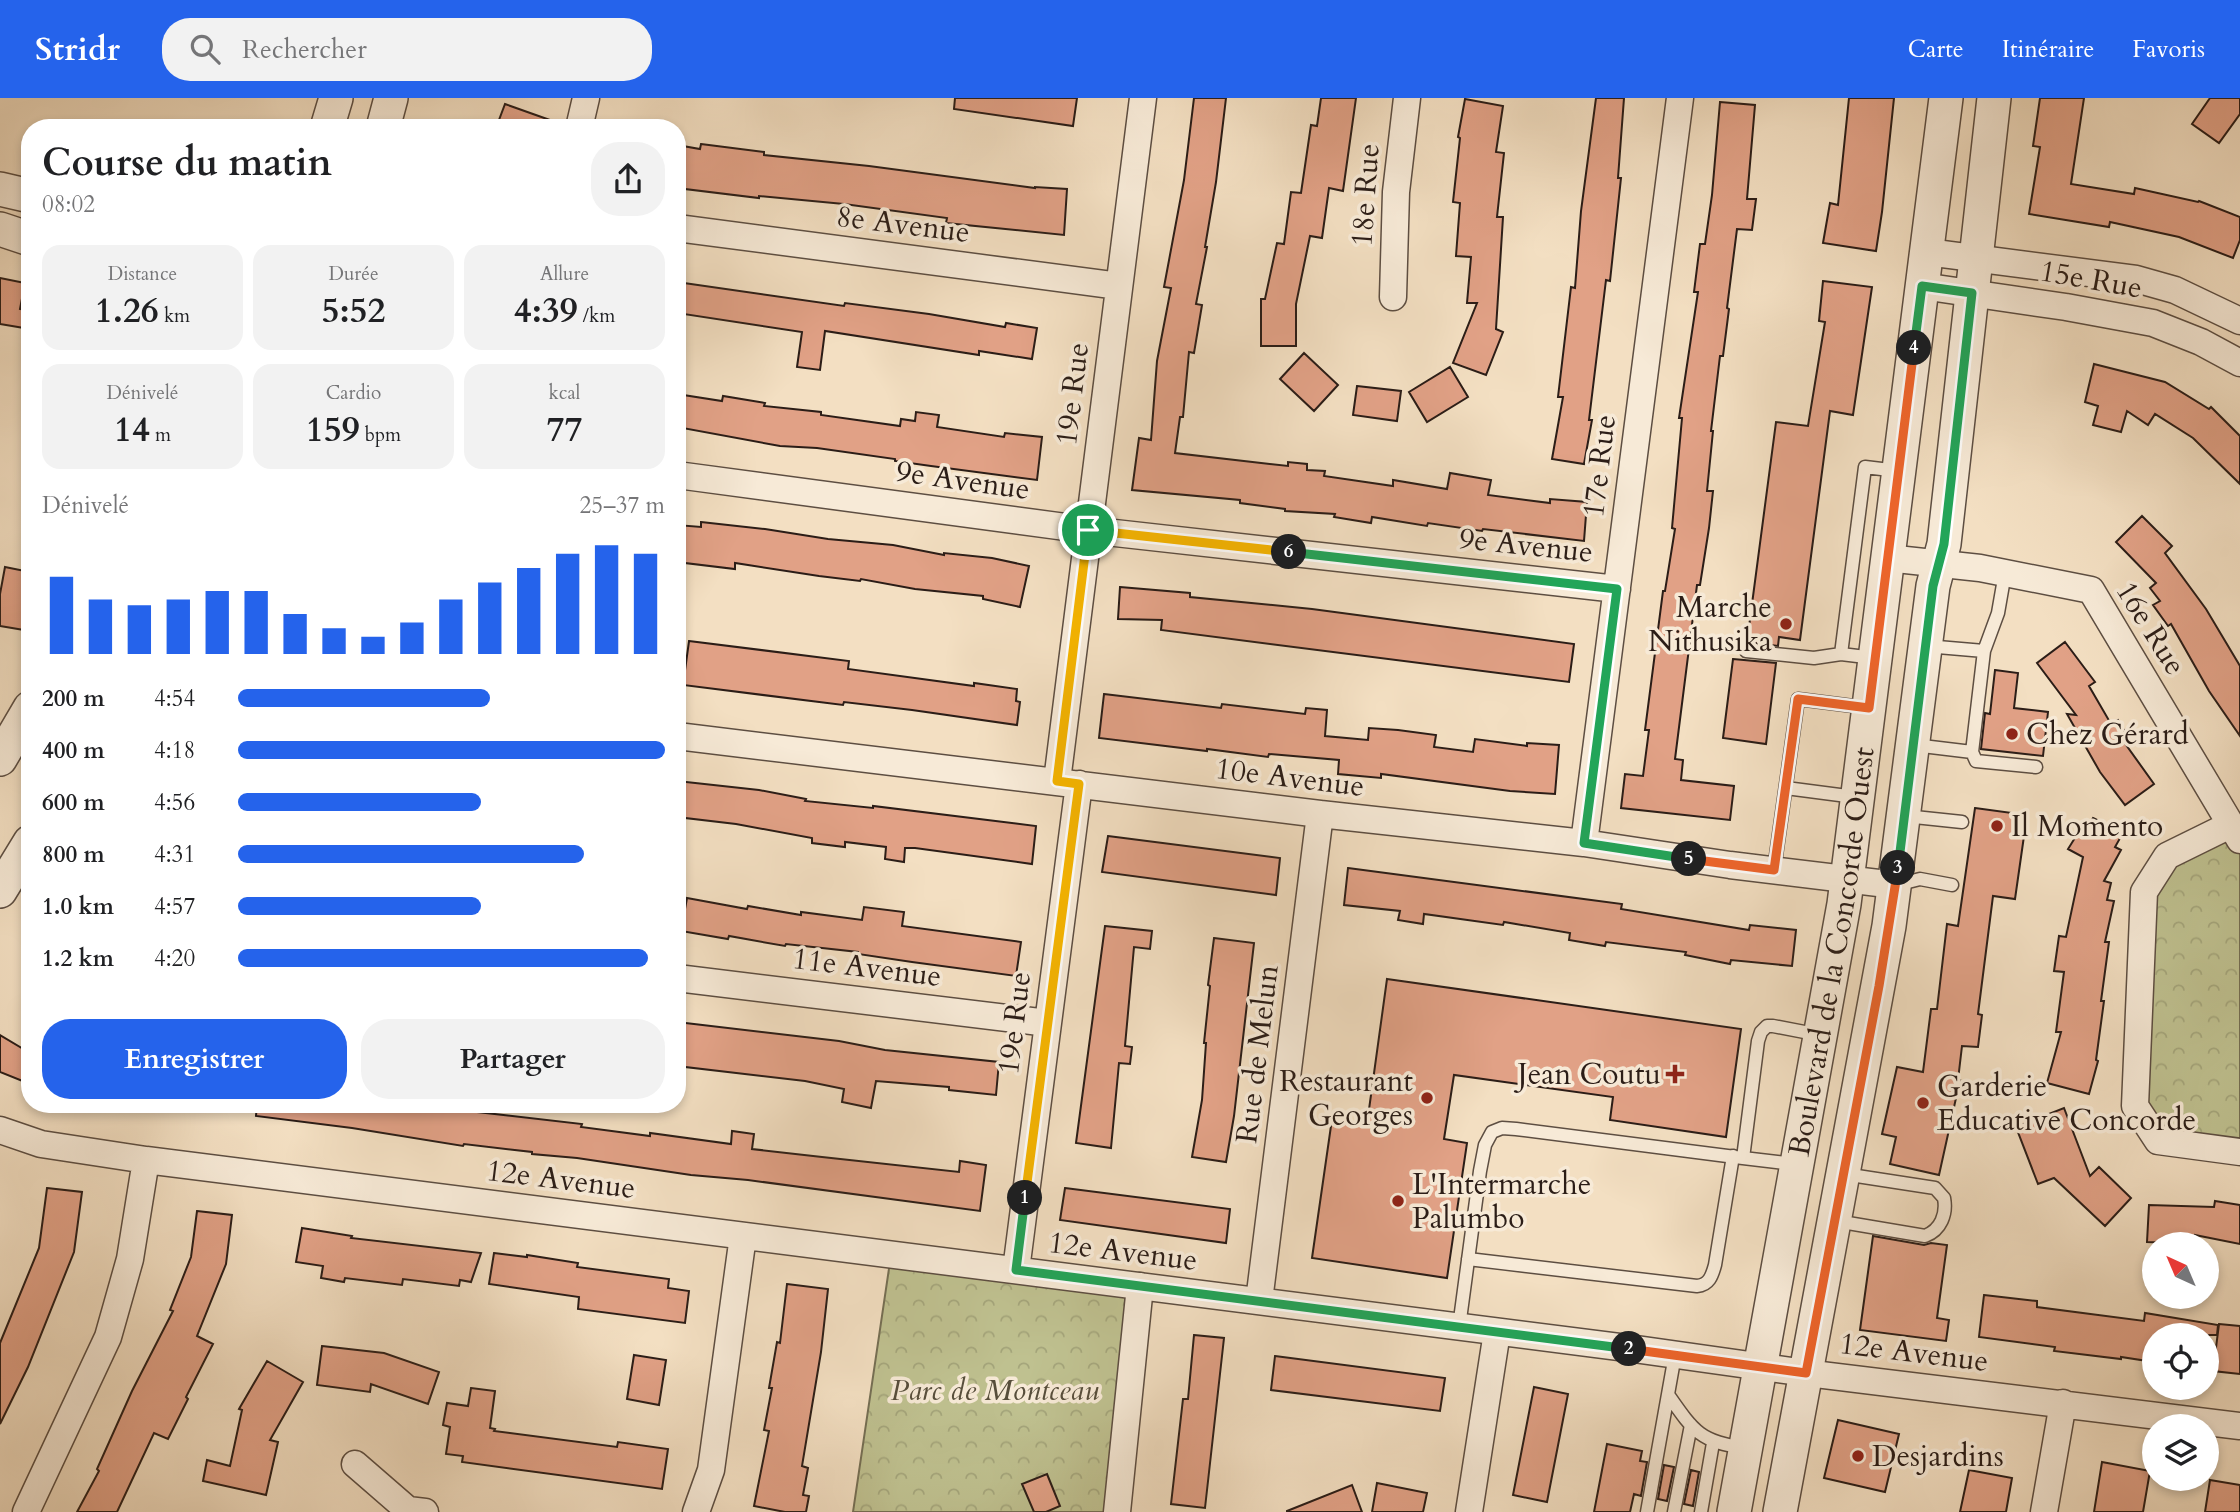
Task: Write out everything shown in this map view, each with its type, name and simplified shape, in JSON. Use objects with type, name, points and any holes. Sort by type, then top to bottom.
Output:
[{"type":"street","points":[[330,119],[336,98]]},
{"type":"street","points":[[385,119],[391,98]]},
{"type":"street","points":[[581,119],[586,98]]},
{"type":"street","name":"19e Rue","points":[[1016,1270],[1048,1023],[1088,530],[1143,98]]},
{"type":"street","name":"18e Rue","points":[[1393,297],[1396,192],[1407,98]]},
{"type":"street","name":"17e Rue","points":[[1584,843],[1680,98]]},
{"type":"street","name":"Boulevard de la Concorde Ouest","points":[[1734,1512],[1729,1446],[1760,1367],[1847,879],[1946,98]]},
{"type":"street","name":"Boulevard de la Concorde Ouest","points":[[1780,1512],[1895,885],[1933,586],[1944,544],[1994,98]]},
{"type":"street","points":[[0,188],[21,194]]},
{"type":"street","points":[[0,229],[21,236]]},
{"type":"street","name":"8e Avenue","points":[[686,230],[1119,286]]},
{"type":"street","name":"15e Rue","points":[[1927,253],[2151,283],[2211,305],[2240,321]]},
{"type":"street","name":"15e Rue","points":[[1922,286],[2153,323],[2201,342],[2240,363]]},
{"type":"street","name":"9e Avenue","points":[[686,476],[1088,530],[1617,589]]},
{"type":"street","name":"16e Rue","points":[[1887,558],[2005,573],[2091,590],[2235,832]]},
{"type":"street","points":[[0,759],[21,723]]},
{"type":"street","name":"10e Avenue","points":[[686,737],[1320,814],[1584,843],[1730,865],[1895,885]]},
{"type":"street","name":"Rue de Melun","points":[[1259,1301],[1320,814]]},
{"type":"street","points":[[2235,832],[2167,856],[2144,892],[2134,1106],[2158,1141],[2240,1152]]},
{"type":"street","points":[[0,891],[21,860]]},
{"type":"street","name":"11e Avenue","points":[[686,979],[1048,1023]]},
{"type":"street","name":"12e Avenue","points":[[0,1130],[41,1144],[146,1160],[1806,1373],[2240,1426]]},
{"type":"street","points":[[26,1512],[108,1337],[130,1259],[146,1160]]},
{"type":"street","points":[[696,1512],[710,1469],[743,1236]]},
{"type":"street","points":[[1117,1512],[1140,1286]]},
{"type":"street","points":[[1469,1512],[1497,1332]]},
{"type":"street","points":[[2044,1512],[2063,1403]]},
{"type":"street","points":[[355,1464],[408,1510],[425,1512]]},
{"type":"lane","points":[[1841,654],[1865,467],[1898,471]]},
{"type":"lane","points":[[2005,573],[1998,613],[1984,651],[1972,751],[1976,761],[2036,767]]},
{"type":"lane","points":[[1926,646],[1984,651]]},
{"type":"lane","points":[[1746,651],[1814,658],[1841,654],[1875,658]]},
{"type":"lane","points":[[1774,870],[1798,699],[1869,708]]},
{"type":"lane","points":[[1913,746],[1972,751]]},
{"type":"lane","points":[[1786,788],[1858,797]]},
{"type":"lane","points":[[1904,816],[1962,822]]},
{"type":"lane","points":[[1895,885],[1920,879],[1952,885]]},
{"type":"lane","points":[[1468,1259],[1697,1286],[1705,1284],[1710,1280],[1715,1265],[1738,1157],[1758,1041],[1763,1030],[1773,1026],[1820,1035]]},
{"type":"lane","points":[[1459,1327],[1482,1158],[1488,1137],[1496,1130],[1516,1129],[1798,1165]]},
{"type":"lane","points":[[1835,1221],[1925,1236],[1935,1232],[1944,1217],[1944,1198],[1935,1188],[1844,1174]]},
{"type":"lane","points":[[1647,1512],[1675,1355]]},
{"type":"lane","points":[[1669,1396],[1691,1425],[1729,1446],[1701,1512]]},
{"type":"lane","points":[[1674,1512],[1691,1425]]},
{"type":"green space","points":[[2230,825],[2240,840],[2240,1152],[2158,1141],[2135,1106],[2144,892],[2167,856]]},
{"type":"green space","name":"Parc de Montceau","points":[[891,1255],[1140,1286],[1117,1512],[853,1512]]},
{"type":"building","points":[[955,98],[1077,98],[1073,126],[954,109]]},
{"type":"building","points":[[1194,98],[1226,98],[1207,247],[1196,304],[1202,305],[1194,353],[1189,352],[1183,417],[1180,417],[1175,453],[1288,466],[1288,462],[1307,464],[1307,470],[1325,471],[1324,476],[1393,486],[1393,480],[1447,489],[1450,473],[1491,480],[1488,495],[1550,503],[1550,499],[1587,502],[1584,541],[1428,523],[1427,526],[1372,517],[1371,523],[1334,517],[1335,514],[1285,511],[1240,503],[1240,500],[1132,490],[1139,438],[1151,440],[1157,361],[1171,288],[1164,287],[1184,180]]},
{"type":"building","points":[[1321,98],[1356,98],[1343,191],[1329,188],[1322,238],[1310,236],[1296,304],[1296,346],[1261,346],[1261,299],[1265,299],[1277,243],[1284,244],[1291,192],[1301,193],[1311,125],[1317,126]]},
{"type":"building","points":[[1596,98],[1624,98],[1618,178],[1621,178],[1610,281],[1606,280],[1589,420],[1592,420],[1584,464],[1552,459],[1563,397],[1558,397],[1571,287],[1575,288],[1581,211]]},
{"type":"building","points":[[1849,98],[1894,98],[1876,251],[1823,243],[1830,203],[1838,205]]},
{"type":"building","points":[[2040,98],[2084,98],[2071,184],[2134,194],[2135,188],[2199,201],[2240,217],[2240,240],[2233,258],[2179,237],[2110,222],[2109,227],[2029,214],[2040,147],[2033,146]]},
{"type":"building","points":[[2210,98],[2240,98],[2240,114],[2219,143],[2192,124]]},
{"type":"building","points":[[1465,99],[1503,106],[1496,152],[1504,153],[1497,217],[1503,217],[1496,329],[1503,332],[1486,375],[1453,363],[1477,303],[1467,303],[1471,257],[1456,256],[1460,203],[1453,202],[1458,137]]},
{"type":"building","points":[[1720,102],[1755,105],[1747,199],[1756,199],[1752,230],[1737,229],[1723,356],[1720,356],[1711,431],[1707,491],[1713,491],[1709,528],[1700,585],[1697,585],[1675,759],[1683,760],[1681,780],[1734,786],[1730,820],[1621,808],[1625,774],[1643,776],[1649,730],[1645,730],[1663,591],[1675,529],[1672,528],[1682,418],[1679,418],[1698,292],[1694,292],[1700,244],[1705,244],[1712,195]]},
{"type":"building","points":[[505,104],[547,119],[499,119]]},
{"type":"building","points":[[701,144],[764,152],[764,155],[1035,188],[1067,189],[1064,235],[946,223],[947,218],[844,204],[686,189],[686,147],[700,149]]},
{"type":"building","points":[[0,278],[21,282],[21,328],[0,324]]},
{"type":"building","points":[[1823,281],[1872,287],[1853,415],[1830,411],[1800,640],[1779,637],[1778,646],[1747,642],[1776,422],[1808,426],[1825,322],[1819,321]]},
{"type":"building","points":[[686,283],[844,306],[845,303],[929,314],[1005,327],[1006,323],[1037,328],[1032,359],[979,351],[979,355],[825,331],[820,370],[797,367],[802,332],[686,314]]},
{"type":"building","points":[[1304,353],[1338,385],[1314,411],[1280,379]]},
{"type":"building","points":[[2094,364],[2165,382],[2209,409],[2211,407],[2240,436],[2240,484],[2193,438],[2155,414],[2148,425],[2127,411],[2121,432],[2093,425],[2098,406],[2085,402]]},
{"type":"building","points":[[1450,367],[1468,397],[1427,422],[1409,392]]},
{"type":"building","points":[[1357,386],[1401,391],[1397,421],[1353,415]]},
{"type":"building","points":[[686,395],[722,401],[723,396],[765,403],[764,406],[821,412],[821,415],[900,426],[901,419],[915,421],[916,412],[939,415],[937,427],[1004,437],[1005,433],[1042,437],[1037,480],[817,448],[780,446],[686,429]]},
{"type":"building","points":[[2142,516],[2172,546],[2165,553],[2206,609],[2240,666],[2240,736],[2209,691],[2171,624],[2168,626],[2153,605],[2160,601],[2150,588],[2156,583],[2116,542]]},
{"type":"building","points":[[701,522],[765,529],[828,539],[893,545],[944,555],[992,558],[1029,566],[1020,607],[983,599],[983,596],[915,589],[861,579],[819,576],[735,563],[735,569],[686,563],[686,526],[701,527]]},
{"type":"building","points":[[5,567],[21,570],[21,630],[0,626],[0,594]]},
{"type":"building","points":[[1120,587],[1190,593],[1190,597],[1312,609],[1574,644],[1569,682],[1161,630],[1162,620],[1118,619]]},
{"type":"building","points":[[689,641],[849,661],[848,669],[1017,689],[1016,701],[1020,702],[1017,725],[912,710],[844,702],[843,705],[686,685]]},
{"type":"building","points":[[2065,642],[2095,682],[2089,686],[2111,724],[2118,720],[2129,739],[2124,742],[2154,784],[2125,805],[2100,772],[2067,714],[2076,715],[2037,663]]},
{"type":"building","points":[[1733,659],[1776,663],[1766,744],[1723,738]]},
{"type":"building","points":[[1995,670],[2018,673],[2014,708],[2048,712],[2043,756],[1981,749],[1985,713],[1990,714]]},
{"type":"building","points":[[1104,694],[1221,708],[1222,704],[1305,714],[1306,708],[1327,710],[1325,736],[1368,740],[1369,728],[1398,730],[1436,735],[1434,747],[1473,752],[1475,739],[1527,746],[1527,743],[1559,745],[1555,794],[1510,791],[1381,774],[1381,778],[1338,774],[1339,760],[1269,754],[1268,757],[1099,738]]},
{"type":"building","points":[[686,782],[759,790],[806,799],[805,801],[873,806],[1036,826],[1032,864],[915,848],[905,848],[904,862],[885,859],[886,847],[845,842],[845,847],[812,843],[812,838],[686,818]]},
{"type":"building","points":[[1975,808],[2027,815],[2015,899],[1993,896],[1978,1014],[1982,1015],[1978,1047],[1962,1046],[1960,1080],[1939,1175],[1890,1164],[1896,1137],[1882,1134],[1897,1067],[1923,1072],[1931,1009],[1937,1009],[1947,924],[1958,926]]},
{"type":"building","points":[[2093,818],[2123,833],[2115,847],[2121,850],[2104,881],[2111,883],[2107,900],[2114,901],[2105,942],[2109,942],[2101,1001],[2104,1001],[2098,1061],[2089,1094],[2047,1083],[2061,1032],[2056,1032],[2064,972],[2054,971],[2059,936],[2066,937],[2083,857],[2068,849],[2078,833],[2083,836]]},
{"type":"building","points":[[1108,836],[1280,858],[1276,895],[1102,872]]},
{"type":"building","points":[[1348,868],[1622,904],[1621,909],[1749,930],[1750,925],[1796,930],[1792,966],[1731,960],[1730,964],[1685,955],[1686,952],[1606,942],[1605,946],[1569,940],[1570,933],[1504,922],[1503,925],[1424,914],[1423,924],[1398,920],[1400,911],[1344,905]]},
{"type":"building","points":[[687,898],[747,909],[748,906],[801,915],[801,912],[862,920],[864,907],[904,912],[902,926],[1021,942],[1016,976],[858,952],[785,946],[686,932]]},
{"type":"building","points":[[1105,926],[1152,931],[1150,949],[1134,947],[1125,1046],[1132,1047],[1130,1064],[1119,1063],[1111,1148],[1076,1143]]},
{"type":"building","points":[[1214,938],[1254,943],[1234,1116],[1226,1162],[1192,1157],[1202,1100],[1208,985]]},
{"type":"building","points":[[1387,979],[1741,1029],[1726,1137],[1610,1120],[1613,1097],[1454,1075],[1444,1139],[1467,1143],[1447,1278],[1312,1258],[1332,1119],[1367,1124]]},
{"type":"building","points":[[686,1023],[839,1041],[885,1050],[999,1062],[996,1095],[949,1090],[949,1087],[876,1081],[871,1108],[842,1102],[844,1089],[805,1081],[686,1067]]},
{"type":"building","points":[[0,1035],[21,1048],[21,1080],[0,1072]]},
{"type":"building","points":[[2064,1108],[2090,1176],[2099,1167],[2131,1198],[2105,1226],[2054,1178],[2038,1184],[2016,1127]]},
{"type":"building","points":[[256,1113],[486,1113],[582,1124],[581,1127],[650,1136],[650,1133],[731,1144],[732,1131],[754,1134],[752,1149],[959,1172],[960,1161],[986,1165],[980,1211],[532,1152],[463,1146],[256,1116]]},
{"type":"building","points":[[47,1188],[82,1192],[74,1252],[28,1367],[0,1424],[0,1343],[39,1248]]},
{"type":"building","points":[[1065,1188],[1230,1209],[1226,1243],[1060,1220]]},
{"type":"building","points":[[2215,1201],[2240,1205],[2240,1244],[2219,1240],[2219,1232],[2148,1232],[2149,1205],[2214,1207]]},
{"type":"building","points":[[197,1211],[232,1215],[226,1264],[197,1336],[213,1344],[168,1439],[154,1433],[117,1512],[77,1512],[99,1471],[97,1469],[132,1391],[173,1311],[170,1310],[191,1257]]},
{"type":"building","points":[[302,1228],[352,1236],[351,1238],[481,1253],[471,1282],[460,1280],[459,1286],[403,1279],[402,1285],[345,1278],[344,1282],[321,1278],[323,1266],[296,1262]]},
{"type":"building","points":[[1873,1236],[1924,1245],[1947,1245],[1937,1318],[1949,1320],[1946,1341],[1860,1330]]},
{"type":"building","points":[[494,1253],[527,1255],[578,1263],[577,1267],[669,1279],[668,1288],[689,1291],[685,1323],[578,1309],[579,1297],[489,1284]]},
{"type":"building","points":[[787,1284],[828,1289],[821,1352],[802,1466],[808,1468],[803,1495],[809,1496],[806,1512],[785,1512],[754,1506],[769,1431],[764,1430],[772,1388],[769,1388],[777,1342],[780,1343]]},
{"type":"building","points":[[1984,1295],[2037,1301],[2037,1307],[2144,1321],[2145,1313],[2206,1323],[2142,1323],[2142,1360],[2054,1351],[2055,1347],[1979,1337]]},
{"type":"building","points":[[2219,1324],[2240,1326],[2240,1374],[2219,1372]]},
{"type":"building","points":[[1194,1335],[1224,1338],[1205,1508],[1171,1504],[1183,1399],[1188,1399]]},
{"type":"building","points":[[322,1346],[384,1353],[439,1372],[428,1404],[371,1384],[370,1392],[317,1385]]},
{"type":"building","points":[[634,1355],[666,1360],[659,1405],[627,1399]]},
{"type":"building","points":[[1275,1356],[1445,1378],[1440,1411],[1271,1390]]},
{"type":"building","points":[[267,1361],[303,1382],[270,1440],[278,1442],[266,1495],[203,1481],[207,1460],[230,1466],[242,1410],[239,1409]]},
{"type":"building","points":[[1534,1387],[1568,1394],[1547,1502],[1513,1495]]},
{"type":"building","points":[[471,1388],[495,1391],[490,1428],[495,1429],[494,1431],[617,1447],[618,1442],[668,1449],[662,1489],[462,1462],[463,1456],[446,1454],[450,1427],[443,1425],[447,1403],[468,1406]]},
{"type":"building","points":[[1838,1420],[1899,1434],[1885,1492],[1824,1478]]},
{"type":"building","points":[[1607,1444],[1642,1451],[1640,1461],[1647,1462],[1641,1496],[1634,1494],[1630,1512],[1594,1512]]},
{"type":"building","points":[[2102,1462],[2142,1470],[2142,1491],[2147,1491],[2143,1512],[2094,1512]]},
{"type":"building","points":[[1664,1465],[1674,1467],[1667,1501],[1658,1499]]},
{"type":"building","points":[[1691,1470],[1699,1472],[1693,1506],[1684,1504]]},
{"type":"building","points":[[1969,1470],[2012,1478],[2006,1512],[1960,1512]]},
{"type":"building","points":[[1047,1474],[1060,1506],[1046,1512],[1034,1512],[1022,1484]]},
{"type":"building","points":[[2219,1482],[2240,1485],[2240,1512],[2205,1512],[2208,1491],[2219,1491]]},
{"type":"building","points":[[1377,1483],[1427,1493],[1423,1512],[1372,1512]]},
{"type":"building","points":[[1352,1485],[1362,1512],[1287,1512],[1287,1511]]},
{"type":"place","name":"Marche Nithusika","points":[[1786,624]]},
{"type":"place","name":"Chez Gérard","points":[[2012,734]]},
{"type":"place","name":"Il Momento","points":[[1997,826]]},
{"type":"place","name":"Jean Coutu","points":[[1675,1074]]},
{"type":"place","name":"Restaurant Georges","points":[[1427,1098]]},
{"type":"place","name":"Garderie Educative Concorde","points":[[1923,1103]]},
{"type":"place","name":"L'Intermarche Palumbo","points":[[1398,1201]]},
{"type":"place","name":"Desjardins","points":[[1858,1456]]},
{"type":"route","points":[[1922,286],[1972,293],[1944,544],[1933,586],[1899,861],[1879,986],[1806,1373],[1016,1270],[1079,784],[1057,781],[1088,530],[1617,589],[1584,843],[1774,870],[1798,699],[1869,708],[1922,286]]}]
